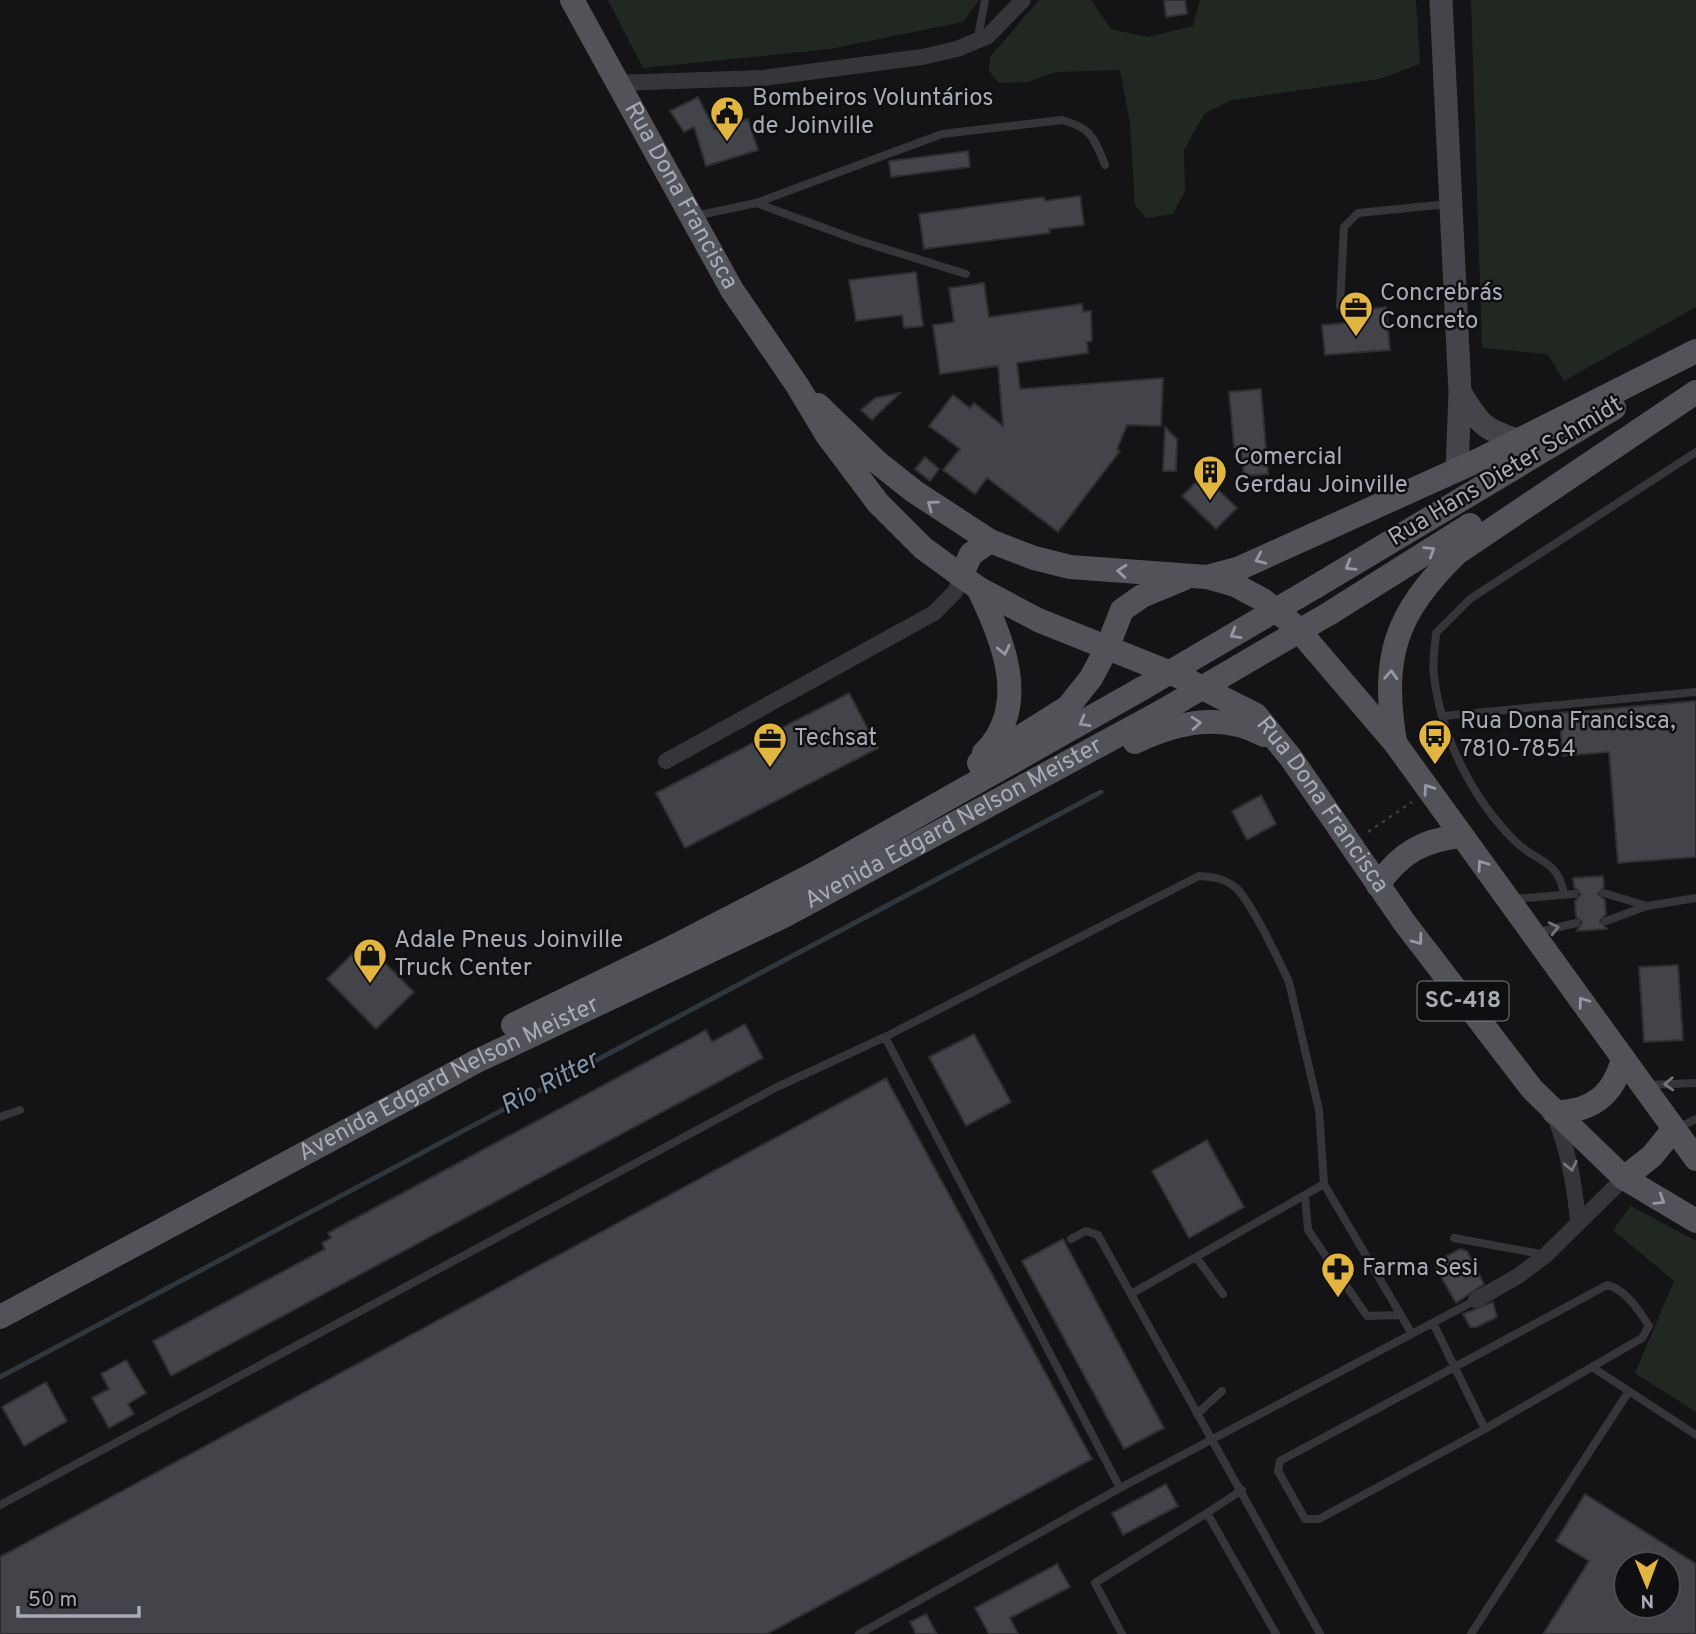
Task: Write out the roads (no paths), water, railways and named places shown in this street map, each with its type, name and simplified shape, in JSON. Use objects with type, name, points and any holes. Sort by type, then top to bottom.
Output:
[{"type":"main road","name":"Rua Dona Francisca","points":[[572,0],[690,217],[747,312],[797,385],[827,435],[878,503],[923,548],[969,582],[1038,620],[1182,678],[1255,715],[1281,744],[1349,845],[1514,1068],[1554,1112],[1624,1178],[1696,1221]]},
{"type":"main road","points":[[1441,0],[1460,392],[1457,470]]},
{"type":"main road","points":[[564,1000],[966,771],[1068,707],[1078,698],[1107,648],[1122,610],[1142,596],[1198,577],[1240,568],[1457,470],[1696,352]]},
{"type":"main road","name":"Rua Hans Dieter Schmidt","points":[[1143,688],[1598,418],[1696,352]]},
{"type":"main road","name":"Rua Dona Francisca","points":[[797,385],[877,462],[915,492],[990,541],[1034,558],[1070,567],[1198,577],[1235,585],[1263,600],[1295,626],[1395,743],[1696,1159]]},
{"type":"main road","points":[[1395,743],[1390,713],[1394,644],[1409,609],[1433,576],[1457,553],[1696,391]]},
{"type":"main road","name":"Rua Hans Dieter Schmidt","points":[[1159,713],[1331,613],[1506,502],[1696,391]]},
{"type":"main road","points":[[1460,392],[1477,420],[1488,430],[1518,440]]},
{"type":"main road","points":[[966,771],[992,744],[1005,724],[1010,693],[998,627],[969,582],[971,554],[990,541]]},
{"type":"main road","name":"Avenida Edgard Nelson Meister","points":[[0,1299],[481,1040],[816,873],[1143,688]]},
{"type":"main road","name":"Avenida Edgard Nelson Meister","points":[[0,1317],[477,1061],[846,884],[1159,713]]},
{"type":"main road","points":[[671,970],[840,904],[1077,771],[1153,734],[1187,723],[1219,721],[1249,727],[1281,744]]},
{"type":"main road","points":[[1378,884],[1393,864],[1412,848],[1436,838],[1461,836]]},
{"type":"main road","points":[[1554,1112],[1583,1109],[1608,1094],[1619,1077],[1623,1058]]},
{"type":"main road","points":[[1624,1178],[1652,1156],[1673,1130]]},
{"type":"street","points":[[616,83],[799,75],[922,57],[976,42],[1003,23],[1023,0]]},
{"type":"street","points":[[666,761],[934,613],[969,582]]},
{"type":"street","points":[[1554,1112],[1567,1148],[1575,1185],[1578,1223]]},
{"type":"street","points":[[1476,1300],[1518,1276],[1546,1255],[1624,1178]]},
{"type":"lane","points":[[976,42],[985,0]]},
{"type":"lane","points":[[690,217],[756,204],[942,134],[1062,120],[1080,125],[1093,136],[1105,165]]},
{"type":"lane","points":[[756,204],[860,241],[966,274]]},
{"type":"lane","points":[[1340,306],[1344,227],[1348,221],[1358,213],[1451,204]]},
{"type":"lane","points":[[1564,894],[1561,878],[1547,862],[1518,845],[1499,823],[1453,753],[1433,675],[1436,633],[1470,599],[1696,452]]},
{"type":"lane","points":[[1443,716],[1696,692]]},
{"type":"lane","points":[[0,1505],[777,1087],[885,1037],[1199,876],[1220,878],[1237,889],[1289,982],[1319,1110],[1324,1184],[1412,1334]]},
{"type":"lane","points":[[1604,893],[1647,906]]},
{"type":"lane","points":[[1508,900],[1574,894]]},
{"type":"lane","points":[[1606,920],[1647,906],[1696,898]]},
{"type":"lane","points":[[1532,933],[1576,923]]},
{"type":"lane","points":[[885,1037],[1120,1488]]},
{"type":"lane","points":[[1642,1086],[1696,1083]]},
{"type":"lane","points":[[0,1117],[20,1110]]},
{"type":"lane","points":[[1673,1130],[1696,1119]]},
{"type":"lane","points":[[1131,1294],[1324,1184]]},
{"type":"lane","points":[[1305,1196],[1308,1230],[1367,1316],[1400,1315]]},
{"type":"lane","points":[[1071,1239],[1086,1231],[1098,1235],[1320,1634]]},
{"type":"lane","points":[[1454,1238],[1546,1255]]},
{"type":"lane","points":[[1196,1257],[1223,1294]]},
{"type":"lane","points":[[1616,1286],[1649,1326],[1647,1333],[1592,1367],[1485,1429],[1311,1521],[1305,1520],[1278,1471],[1280,1461],[1455,1368],[1599,1287],[1616,1286]]},
{"type":"lane","points":[[859,1634],[1120,1488],[1476,1300]]},
{"type":"lane","points":[[1433,1323],[1485,1429]]},
{"type":"lane","points":[[1592,1367],[1696,1435]]},
{"type":"lane","points":[[1197,1414],[1222,1391]]},
{"type":"lane","points":[[1471,1634],[1629,1391]]},
{"type":"lane","points":[[1122,1634],[1095,1583],[1242,1490]]},
{"type":"lane","points":[[1207,1513],[1276,1634]]},
{"type":"waterway","name":"Rio Ritter","points":[[0,1377],[1101,792]]},
{"type":"place","name":"Bombeiros Voluntários de Joinville","points":[[727,143]]},
{"type":"place","name":"Concrebrás Concreto","points":[[1356,338]]},
{"type":"place","name":"Comercial Gerdau Joinville","points":[[1210,502]]},
{"type":"place","name":"Rua Dona Francisca, 7810-7854","points":[[1435,766]]},
{"type":"place","name":"Techsat","points":[[770,769]]},
{"type":"place","name":"Adale Pneus Joinville Truck Center","points":[[370,985]]},
{"type":"place","name":"Farma Sesi","points":[[1338,1299]]}]
